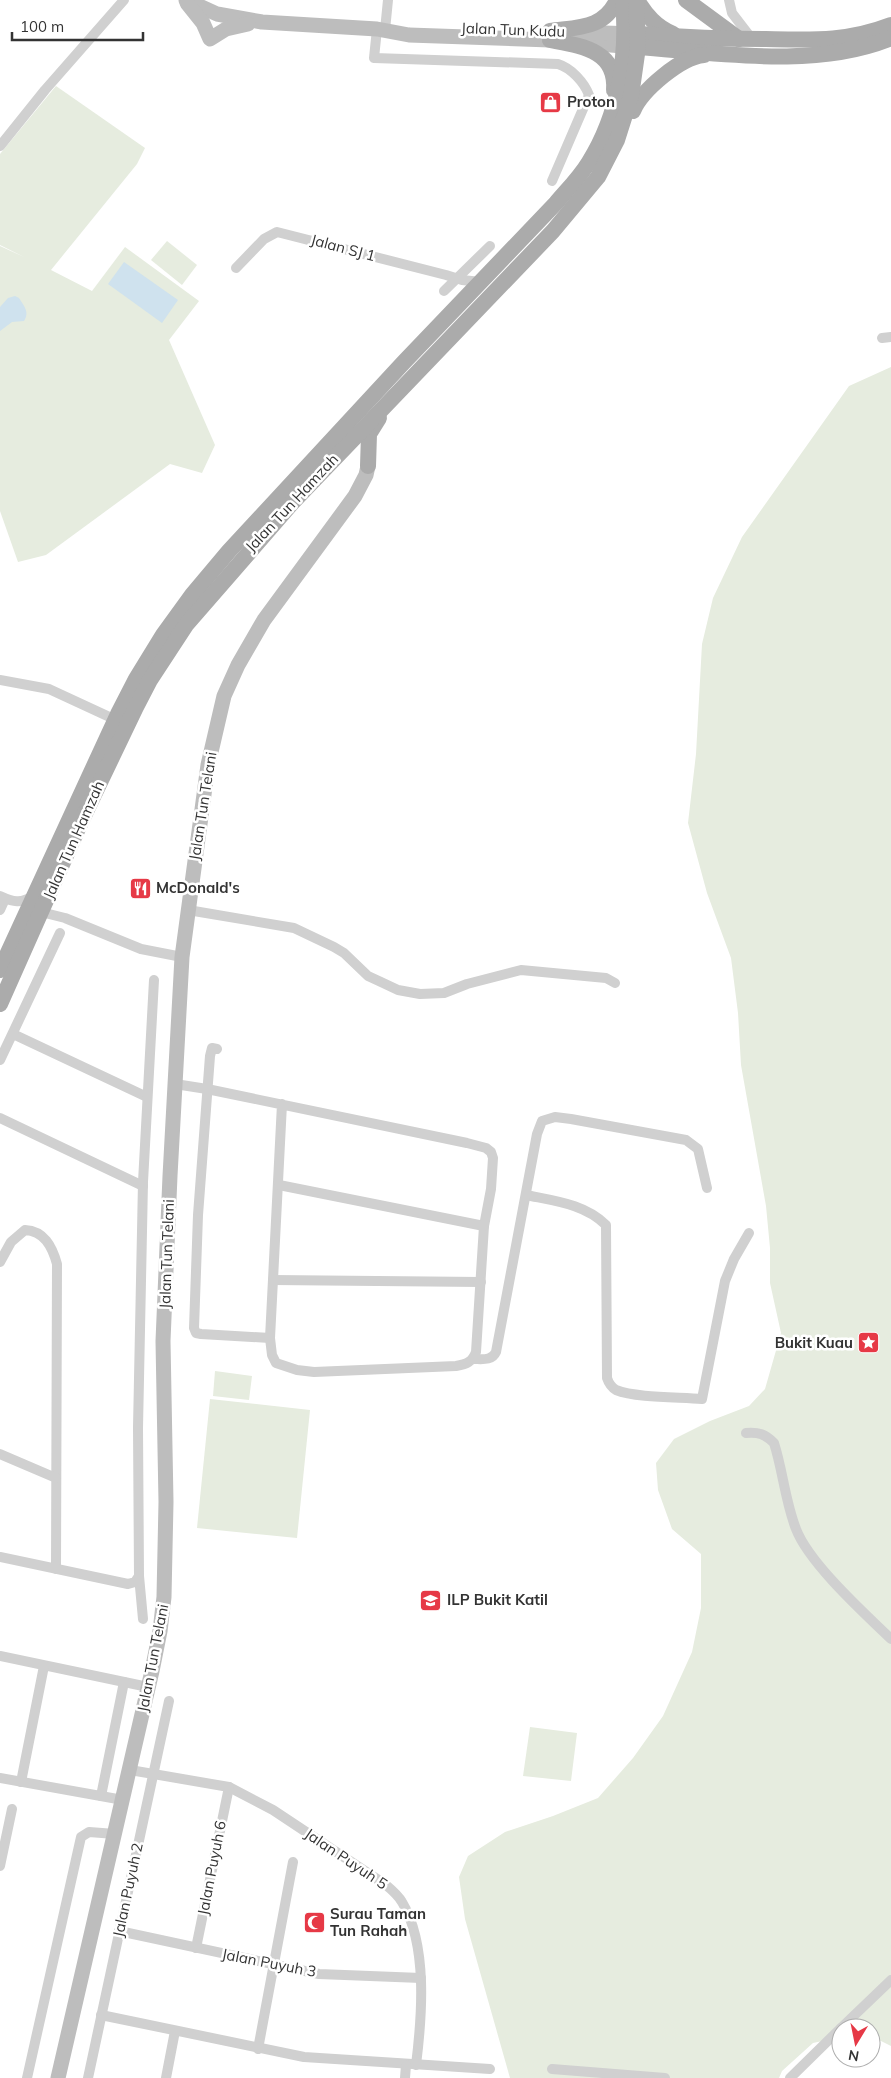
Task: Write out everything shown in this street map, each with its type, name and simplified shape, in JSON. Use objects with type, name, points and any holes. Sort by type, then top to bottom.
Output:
[{"type":"main road","points":[[550,36],[597,23],[607,17],[617,0]]},
{"type":"main road","points":[[623,0],[632,40]]},
{"type":"main road","points":[[632,40],[636,0]]},
{"type":"main road","points":[[636,0],[649,18],[658,26],[680,37]]},
{"type":"main road","points":[[686,0],[742,44]]},
{"type":"main road","points":[[632,40],[742,44],[832,40],[891,25]]},
{"type":"main road","points":[[550,36],[589,49],[598,54],[612,69],[615,80],[607,124]]},
{"type":"main road","points":[[632,40],[680,37],[834,54],[854,51],[891,38]]},
{"type":"main road","name":"Jalan Tun Hamzah","points":[[0,970],[116,720],[136,679],[163,635],[192,594],[284,491],[579,177],[590,160],[607,124],[632,40]]},
{"type":"main road","name":"Jalan Tun Hamzah","points":[[0,1004],[85,815],[150,680],[198,608],[292,503],[371,418],[420,370],[553,231],[587,192],[606,163],[617,140],[629,104],[632,40]]},
{"type":"main road","points":[[606,163],[618,149],[634,109],[643,93],[675,68],[695,56],[742,44]]},
{"type":"main road","points":[[368,466],[369,434],[372,428],[420,370]]},
{"type":"main road","points":[[292,503],[352,449],[362,452],[366,456],[368,466]]},
{"type":"street","points":[[0,146],[45,90],[124,0]]},
{"type":"street","points":[[185,0],[203,23],[210,39],[226,29],[262,22]]},
{"type":"street","name":"Jalan Tun Kudu","points":[[185,0],[217,14],[262,22],[383,30],[409,35],[550,36],[632,40]]},
{"type":"street","points":[[388,0],[383,30],[374,58],[558,64],[566,66],[578,77],[589,95],[552,181]]},
{"type":"street","points":[[729,0],[742,44]]},
{"type":"street","name":"Jalan SJ 1","points":[[236,268],[264,239],[278,232],[459,279],[481,282]]},
{"type":"street","points":[[444,291],[459,279],[490,246]]},
{"type":"street","points":[[459,279],[464,299]]},
{"type":"street","name":"Jalan Tun Telani","points":[[58,2078],[130,1770],[160,1631],[164,1597],[166,1502],[164,1341],[175,1084],[182,957],[208,765],[224,696],[238,665],[264,620],[355,496],[366,475],[368,466]]},
{"type":"street","points":[[0,680],[49,689],[116,720]]},
{"type":"street","points":[[5,899],[23,902],[33,896]]},
{"type":"street","points":[[0,910],[5,899]]},
{"type":"street","points":[[5,899],[17,912],[20,925]]},
{"type":"street","points":[[188,910],[294,928],[339,950],[368,976],[398,990],[420,994],[444,993],[467,984],[521,970],[606,978],[615,982]]},
{"type":"street","points":[[41,912],[65,918],[141,949],[182,957]]},
{"type":"street","points":[[0,1060],[60,933]]},
{"type":"street","points":[[143,1619],[139,1576],[138,1428],[143,1186],[154,980]]},
{"type":"street","points":[[12,1034],[147,1097]]},
{"type":"street","points":[[217,1049],[211,1050],[207,1088],[198,1215],[194,1328],[196,1333],[200,1334],[270,1338]]},
{"type":"street","points":[[175,1084],[207,1088],[282,1104],[486,1148],[491,1152],[493,1158],[491,1189],[484,1226],[476,1352],[469,1363],[456,1366],[314,1372],[297,1370],[276,1363],[272,1355],[270,1338],[282,1104]]},
{"type":"street","points":[[473,1359],[490,1359],[496,1352],[539,1127],[542,1121],[555,1117],[686,1140],[698,1148],[707,1188]]},
{"type":"street","points":[[0,1118],[143,1186]]},
{"type":"street","points":[[279,1185],[484,1226]]},
{"type":"street","points":[[526,1195],[554,1200],[586,1210],[598,1217],[606,1225],[607,1378],[610,1386],[617,1390],[631,1393],[702,1399],[725,1281],[734,1259],[749,1233]]},
{"type":"street","points":[[0,1262],[11,1242],[25,1230],[33,1230],[47,1241],[57,1264],[56,1569]]},
{"type":"street","points":[[273,1280],[481,1282]]},
{"type":"street","points":[[746,1433],[757,1432],[767,1436],[774,1443],[796,1530],[806,1548],[821,1567],[891,1639]]},
{"type":"street","points":[[0,1454],[56,1478]]},
{"type":"street","points":[[0,1557],[128,1584],[135,1582],[139,1576]]},
{"type":"street","points":[[0,1656],[148,1687]]},
{"type":"street","points":[[21,1782],[44,1666]]},
{"type":"street","points":[[101,1796],[124,1682]]},
{"type":"street","name":"Jalan Puyuh 2","points":[[88,2078],[169,1701]]},
{"type":"street","name":"Jalan Puyuh 5","points":[[130,1770],[229,1787],[273,1810],[386,1885],[401,1900],[412,1924],[421,1978],[422,2020],[411,2065],[405,2078]]},
{"type":"street","points":[[0,1778],[123,1800]]},
{"type":"street","name":"Jalan Puyuh 6","points":[[196,1948],[229,1787]]},
{"type":"street","points":[[0,1866],[12,1809]]},
{"type":"street","points":[[27,2078],[80,1837],[89,1832],[115,1834]]},
{"type":"street","points":[[258,2049],[293,1862]]},
{"type":"street","name":"Jalan Puyuh 3","points":[[119,1931],[319,1974],[421,1978]]},
{"type":"street","points":[[851,2018],[891,1980]]},
{"type":"street","points":[[101,2015],[304,2058],[490,2069]]},
{"type":"street","points":[[166,2078],[175,2031]]},
{"type":"street","points":[[796,2076],[831,2039]]},
{"type":"street","points":[[552,2069],[665,2078]]},
{"type":"shaded area","points":[[56,86],[145,148],[137,164],[51,270],[92,291],[125,247],[199,301],[169,340],[215,445],[202,473],[170,464],[46,555],[18,562],[0,511],[0,246],[24,257],[0,245],[0,154]]},
{"type":"shaded area","points":[[167,241],[197,265],[182,285],[151,260]]},
{"type":"shaded area","points":[[891,367],[891,2046],[881,2041],[881,2018],[831,2018],[831,2039],[813,2043],[782,2071],[779,2078],[510,2078],[465,1919],[459,1877],[468,1856],[505,1832],[598,1798],[633,1758],[663,1716],[692,1652],[701,1608],[701,1554],[672,1529],[658,1490],[656,1463],[674,1439],[710,1421],[749,1406],[765,1389],[781,1333],[770,1283],[770,1248],[766,1206],[741,1065],[738,1013],[731,958],[707,893],[688,823],[696,754],[702,644],[713,598],[742,537],[849,386]]},
{"type":"shaded area","points":[[215,1371],[252,1376],[249,1400],[213,1396]]},
{"type":"shaded area","points":[[210,1399],[310,1410],[297,1538],[197,1528]]},
{"type":"shaded area","points":[[530,1727],[577,1733],[571,1781],[523,1776]]},
{"type":"water","points":[[124,262],[178,300],[162,323],[108,284]]},
{"type":"water","points":[[15,296],[19,298],[24,306],[26,318],[24,321],[12,322],[0,331],[0,307],[8,298]]},
{"type":"place","name":"Proton","points":[[551,102]]},
{"type":"place","name":"McDonald's","points":[[140,888]]},
{"type":"place","name":"Bukit Kuau","points":[[869,1343]]},
{"type":"place","name":"ILP Bukit Katil","points":[[431,1600]]},
{"type":"place","name":"Surau Taman Tun Rahah","points":[[314,1923]]}]
